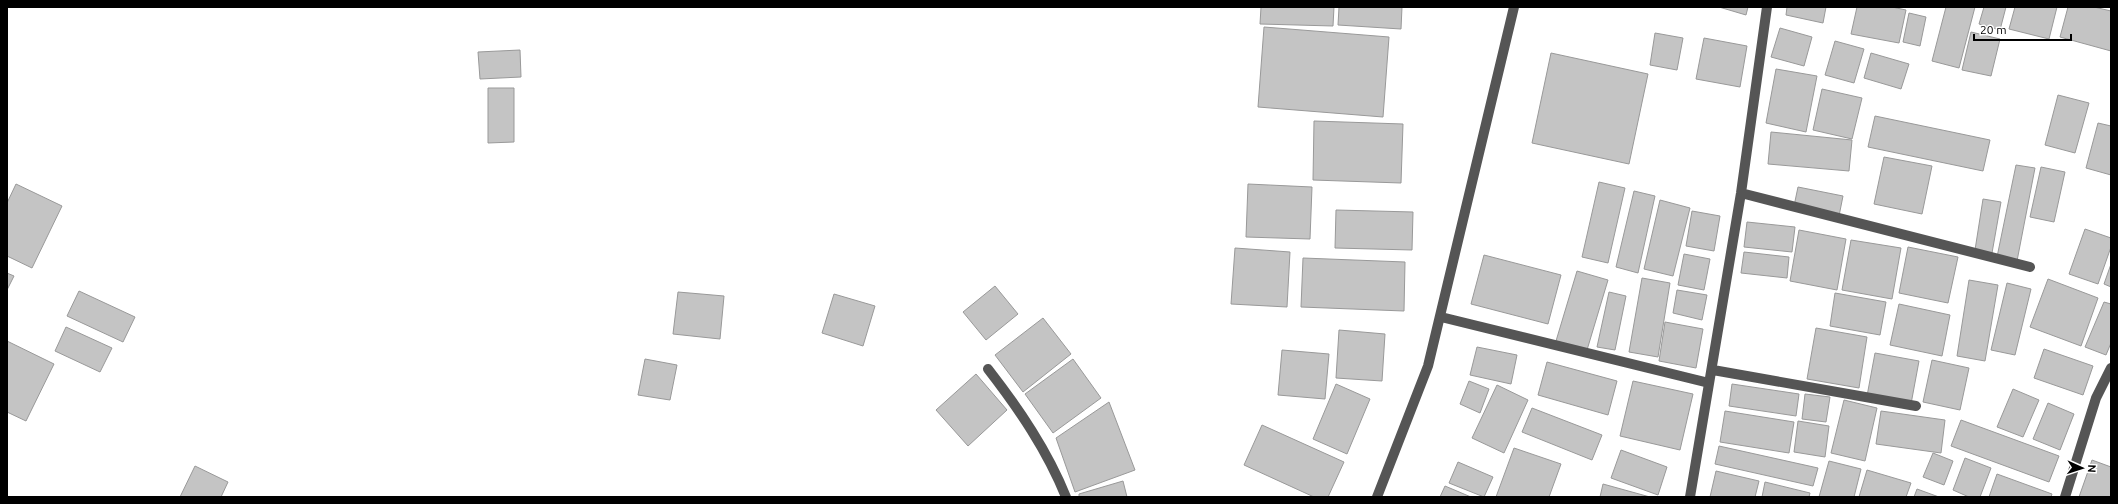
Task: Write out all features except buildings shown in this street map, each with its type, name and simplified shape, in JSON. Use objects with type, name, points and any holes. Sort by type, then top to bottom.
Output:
[{"type":"street","points":[[1377,497],[1428,366],[1441,317],[1514,7]]},
{"type":"street","points":[[1690,497],[1709,384],[1713,370],[1741,193],[1767,7]]},
{"type":"street","points":[[1741,193],[2030,268]]},
{"type":"street","points":[[1441,317],[1709,384]]},
{"type":"street","points":[[2065,497],[2096,398],[2111,368]]},
{"type":"street","points":[[988,369],[1023,414],[1057,473],[1066,497]]},
{"type":"street","points":[[1713,370],[1916,406]]}]
